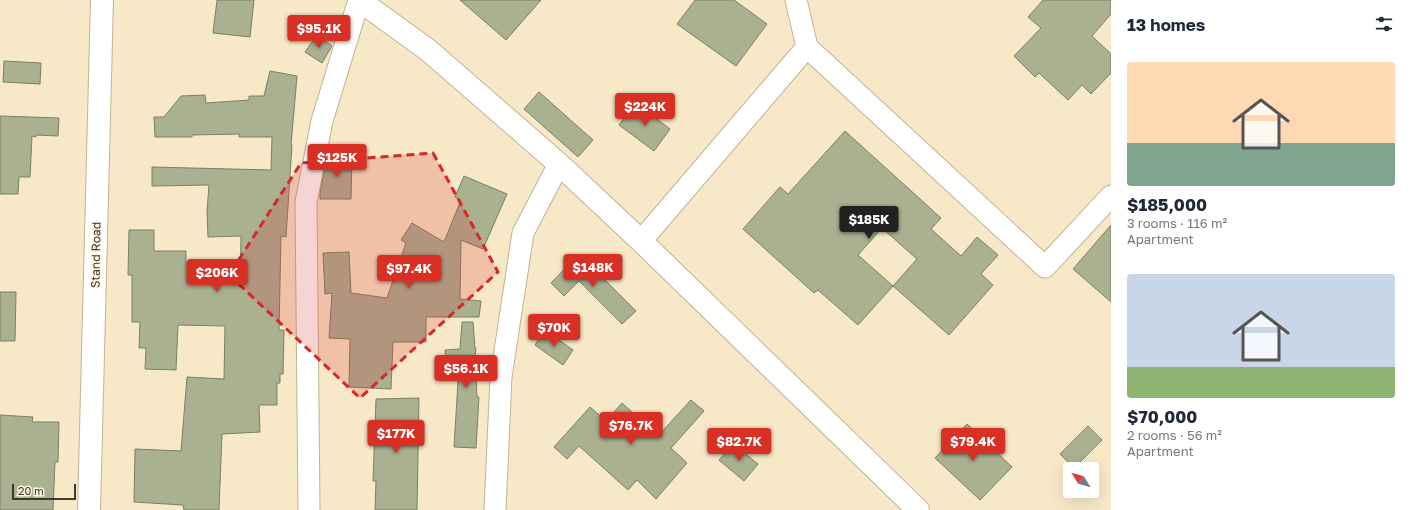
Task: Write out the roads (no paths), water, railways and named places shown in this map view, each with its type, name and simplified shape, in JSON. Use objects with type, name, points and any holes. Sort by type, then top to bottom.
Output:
[{"type":"main road","name":"Stand Road","points":[[89,510],[102,0]]},
{"type":"main road","points":[[359,0],[428,50],[559,164],[641,241],[918,510]]},
{"type":"street","points":[[309,510],[306,202],[322,121],[359,0]]},
{"type":"street","points":[[796,0],[808,47],[1045,267],[1111,196]]},
{"type":"street","points":[[641,241],[808,47]]},
{"type":"street","points":[[495,510],[502,377],[523,233],[559,164]]}]
